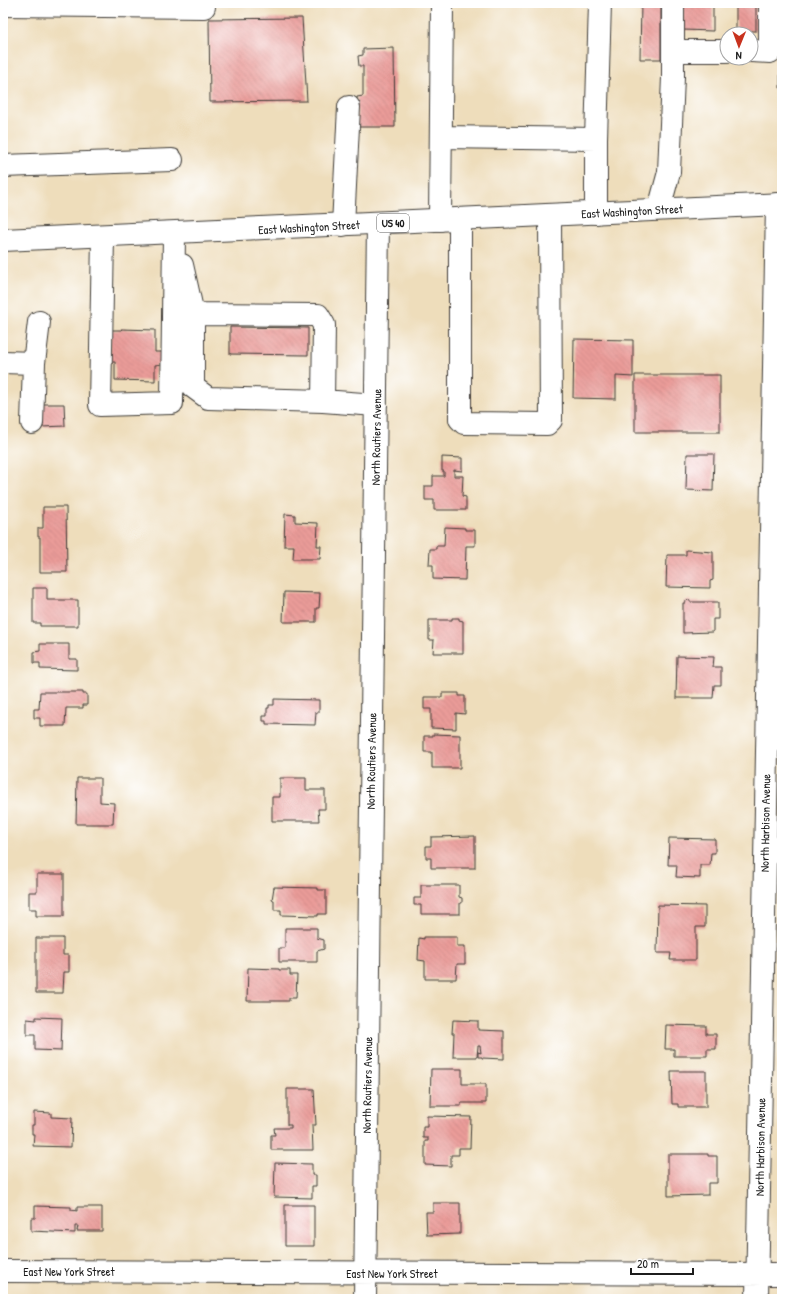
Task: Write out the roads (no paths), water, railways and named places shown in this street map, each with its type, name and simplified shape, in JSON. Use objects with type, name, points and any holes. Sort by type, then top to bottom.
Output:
[{"type":"street","points":[[442,3],[442,137],[450,220],[460,419],[464,423],[548,424],[551,420],[550,215]]},
{"type":"street","points":[[596,213],[596,139],[600,3]]},
{"type":"street","points":[[659,209],[669,172],[673,3]]},
{"type":"street","points":[[759,51],[770,52],[770,3]]},
{"type":"street","points":[[3,6],[204,7]]},
{"type":"street","points":[[673,50],[719,51]]},
{"type":"street","points":[[343,225],[349,106]]},
{"type":"street","points":[[442,137],[596,139]]},
{"type":"street","points":[[3,166],[172,160]]},
{"type":"street","name":"East Washington Street","points":[[3,240],[378,224],[779,204]]},
{"type":"street","name":"North Harbison Avenue","points":[[757,1299],[777,442],[779,204]]},
{"type":"street","name":"North Routiers Avenue","points":[[364,1299],[378,224]]},
{"type":"street","points":[[174,233],[193,314],[193,387],[208,398],[323,401],[376,405]]},
{"type":"street","points":[[103,236],[100,405],[172,403],[174,233]]},
{"type":"street","points":[[193,314],[318,316],[324,324],[323,401]]},
{"type":"street","points":[[32,423],[34,362],[39,322]]},
{"type":"street","points":[[3,362],[34,362]]},
{"type":"street","name":"East New York Street","points":[[3,1271],[782,1274]]}]
